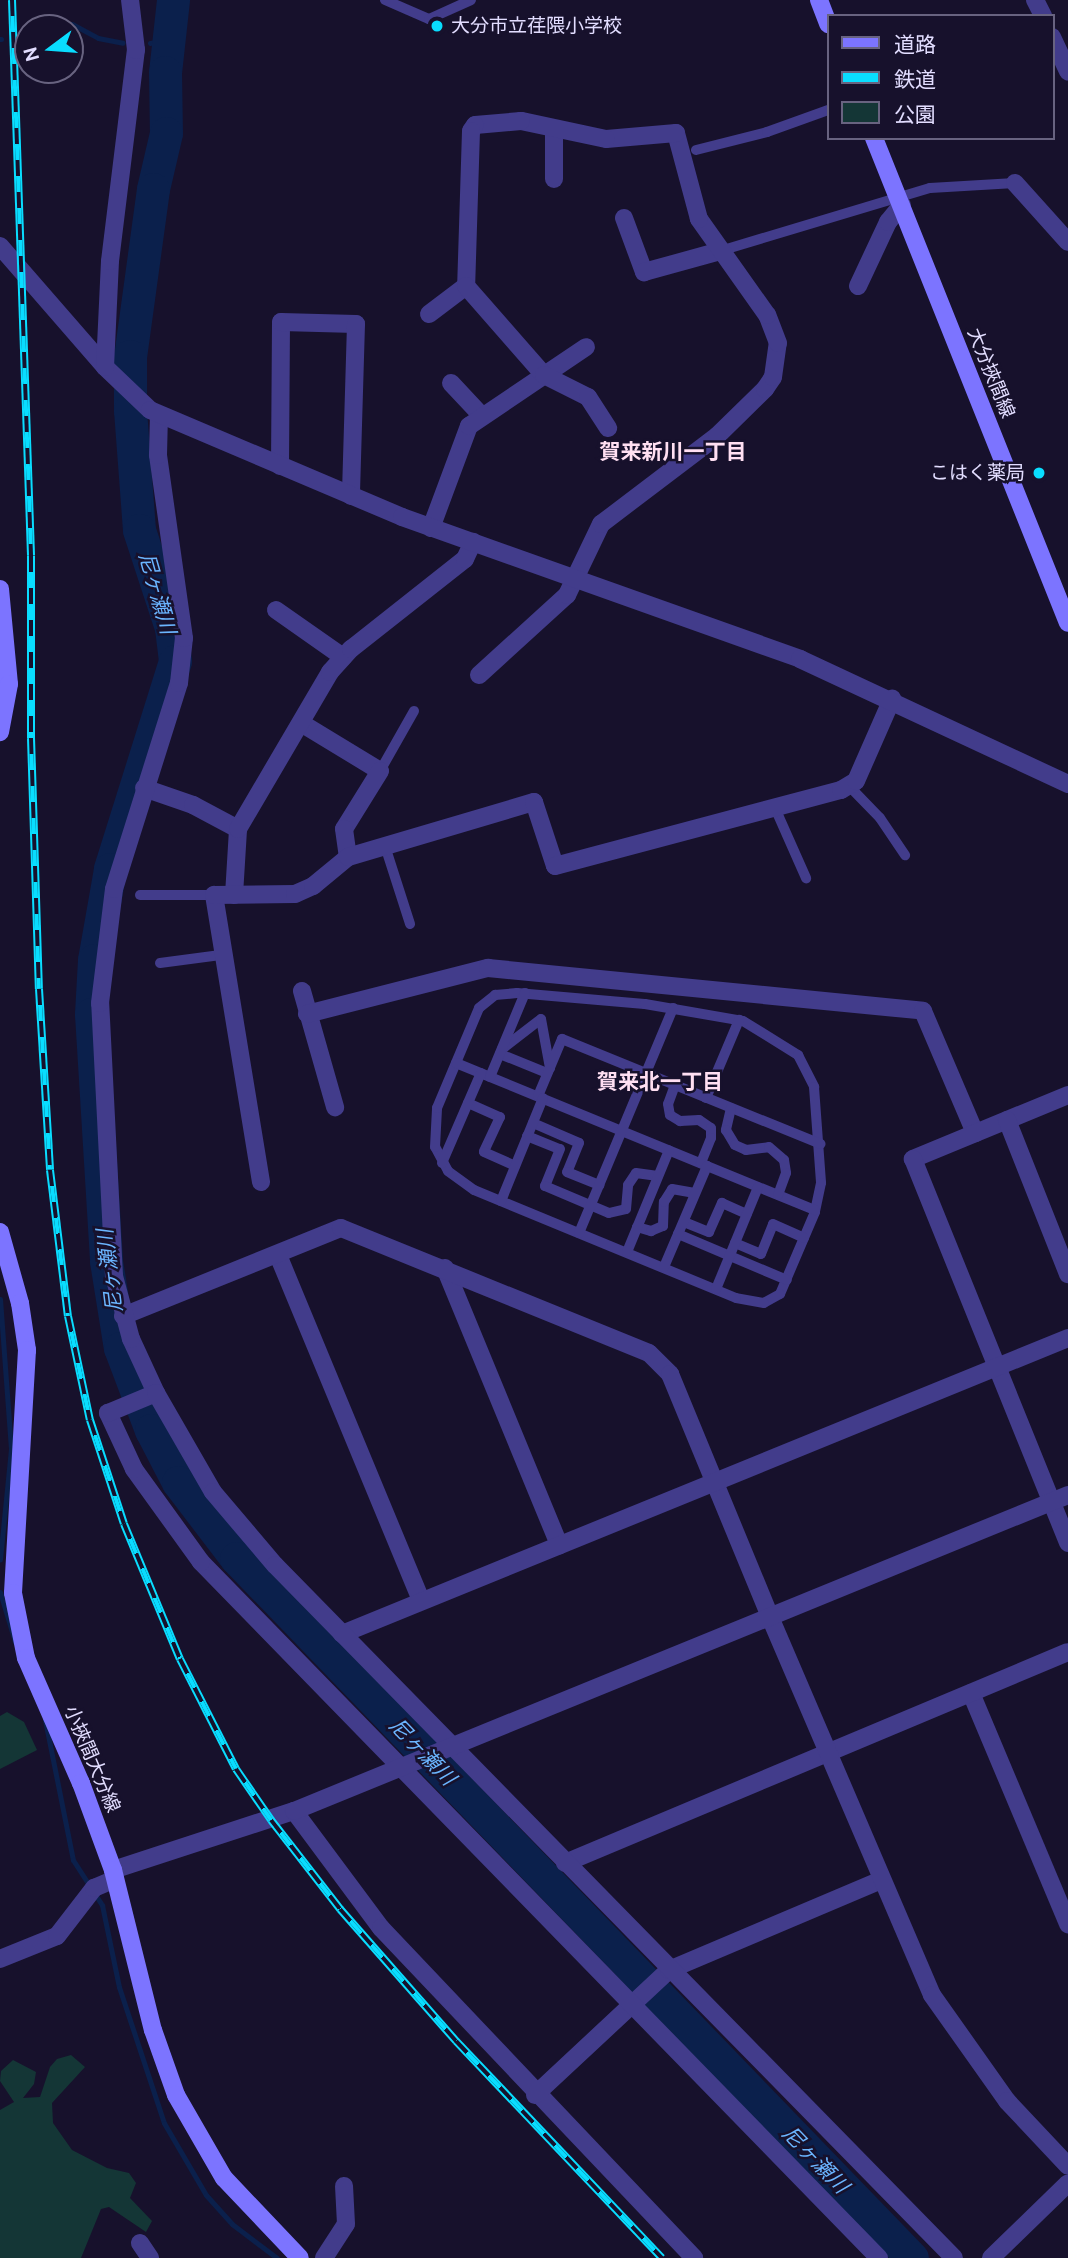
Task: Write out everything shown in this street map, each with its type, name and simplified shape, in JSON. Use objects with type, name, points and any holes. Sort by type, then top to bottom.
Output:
[{"type":"main road","points":[[819,0],[827,20]]},
{"type":"main road","name":"大分挾間線","points":[[875,140],[1068,623]]},
{"type":"main road","points":[[0,589],[9,684],[0,732]]},
{"type":"main road","name":"小挾間大分線","points":[[0,1232],[20,1303],[27,1350],[22,1489],[13,1574],[15,1620],[26,1658],[80,1783],[114,1875],[158,2048],[182,2107],[232,2188],[300,2258]]},
{"type":"street","points":[[108,370],[110,261],[136,50],[130,0]]},
{"type":"street","points":[[1054,40],[1068,71]]},
{"type":"street","points":[[479,675],[559,604],[576,577],[601,524],[718,436],[773,377],[776,330],[720,251],[692,204],[676,133],[606,139],[509,121],[472,128],[466,286],[544,374],[588,397],[608,428]]},
{"type":"street","points":[[554,179],[555,131]]},
{"type":"street","points":[[1015,183],[1068,243]]},
{"type":"street","points":[[858,286],[900,201]]},
{"type":"street","points":[[624,218],[644,272],[720,251]]},
{"type":"street","points":[[0,246],[108,370],[154,413],[431,528],[746,637],[892,699],[1068,784]]},
{"type":"street","points":[[429,314],[466,286]]},
{"type":"street","points":[[280,466],[281,322],[356,324],[351,496]]},
{"type":"street","points":[[431,528],[466,431],[482,416],[586,347]]},
{"type":"street","points":[[452,383],[482,416]]},
{"type":"street","points":[[154,413],[184,638],[179,683],[114,889],[100,1003],[111,1252],[123,1316],[150,1396],[213,1492],[449,1749],[954,2258]]},
{"type":"street","points":[[234,895],[238,829],[343,657],[466,559],[473,542]]},
{"type":"street","points":[[276,610],[343,657]]},
{"type":"street","points":[[261,1182],[220,955],[214,895],[304,891],[348,857],[534,802],[555,866],[850,787],[892,699]]},
{"type":"street","points":[[301,723],[380,771],[345,829],[348,857]]},
{"type":"street","points":[[144,789],[193,805],[238,829]]},
{"type":"street","points":[[307,1014],[488,968],[923,1011],[975,1133]]},
{"type":"street","points":[[302,991],[335,1107]]},
{"type":"street","points":[[1068,1095],[913,1158],[997,1367],[1060,1498],[1068,1543]]},
{"type":"street","points":[[1007,1120],[1068,1274]]},
{"type":"street","points":[[123,1316],[341,1228],[445,1268],[658,1359],[670,1374],[825,1753],[911,1954],[958,2035],[1007,2101],[1068,2166]]},
{"type":"street","points":[[278,1255],[421,1601]]},
{"type":"street","points":[[445,1268],[559,1545]]},
{"type":"street","points":[[342,1634],[1068,1338]]},
{"type":"street","points":[[150,1396],[108,1413],[134,1469],[194,1553],[408,1764],[879,2258]]},
{"type":"street","points":[[0,1959],[58,1936],[94,1888],[114,1875],[294,1811],[1060,1498]]},
{"type":"street","points":[[565,1863],[1068,1652]]},
{"type":"street","points":[[971,1693],[1068,1924]]},
{"type":"street","points":[[294,1811],[381,1928],[535,2095],[694,2258]]},
{"type":"street","points":[[535,2095],[668,1970],[880,1881]]},
{"type":"street","points":[[991,2258],[1068,2183]]},
{"type":"street","points":[[324,2258],[346,2224],[344,2186]]},
{"type":"lane","points":[[385,0],[429,19],[471,0]]},
{"type":"lane","points":[[696,150],[767,132],[827,110]]},
{"type":"lane","points":[[720,251],[900,201],[930,188],[1015,183]]},
{"type":"lane","points":[[380,771],[414,711]]},
{"type":"lane","points":[[850,787],[880,818],[905,855]]},
{"type":"lane","points":[[775,808],[806,878]]},
{"type":"lane","points":[[385,846],[410,924]]},
{"type":"lane","points":[[140,895],[214,895]]},
{"type":"lane","points":[[160,963],[220,955]]},
{"type":"lane","points":[[442,1163],[468,1103],[501,1051],[525,993]]},
{"type":"lane","points":[[525,993],[673,1009],[739,1020],[787,1045],[807,1067],[816,1097],[821,1144],[815,1210],[780,1294],[764,1303],[716,1289],[501,1200],[457,1179],[442,1163],[435,1147],[435,1119],[456,1063],[484,1003],[495,995],[525,993]]},
{"type":"lane","points":[[579,1233],[673,1009]]},
{"type":"lane","points":[[501,1051],[541,1019],[549,1071]]},
{"type":"lane","points":[[706,1098],[739,1020]]},
{"type":"lane","points":[[501,1200],[533,1123],[562,1039],[821,1144]]},
{"type":"lane","points":[[501,1051],[549,1071]]},
{"type":"lane","points":[[456,1063],[815,1210]]},
{"type":"lane","points":[[664,1267],[695,1193],[711,1138],[710,1128],[699,1119],[680,1121],[670,1115],[668,1104],[675,1085]]},
{"type":"lane","points":[[468,1103],[500,1116],[484,1152],[515,1166]]},
{"type":"lane","points":[[731,1108],[726,1130],[735,1145],[746,1150],[769,1147],[784,1160],[786,1168],[778,1195]]},
{"type":"lane","points":[[533,1123],[579,1143],[566,1172],[599,1185]]},
{"type":"lane","points":[[527,1136],[560,1149],[545,1186],[590,1206],[622,1213],[629,1204],[628,1185],[633,1175],[644,1171],[658,1176]]},
{"type":"lane","points":[[627,1252],[669,1150]]},
{"type":"lane","points":[[716,1289],[758,1187]]},
{"type":"lane","points":[[637,1227],[652,1231],[663,1226],[664,1202],[672,1189],[695,1193]]},
{"type":"lane","points":[[684,1222],[709,1232],[722,1203],[747,1213]]},
{"type":"lane","points":[[735,1243],[761,1254],[773,1224],[804,1237]]},
{"type":"lane","points":[[678,1234],[787,1280]]},
{"type":"green space","points":[[7,1712],[24,1722],[37,1750],[0,1769],[0,1716]]},
{"type":"green space","points":[[71,2055],[85,2067],[52,2103],[53,2123],[72,2150],[107,2168],[129,2173],[136,2183],[130,2198],[152,2221],[146,2232],[109,2207],[101,2209],[81,2258],[0,2258],[0,2110],[14,2102],[0,2081],[1,2071],[13,2060],[36,2072],[34,2084],[23,2098],[40,2097],[50,2067],[57,2059]]},
{"type":"waterway","name":"尼ヶ瀬川","points":[[173,0],[165,72],[166,133],[153,189],[130,356],[130,410],[139,530],[171,628],[175,661],[110,869],[94,960],[91,1014],[106,1261],[120,1348],[151,1430],[178,1482],[236,1558],[912,2258]]},
{"type":"waterway","points":[[84,30],[98,38],[123,43]]},
{"type":"waterway","points":[[150,43],[167,40]]},
{"type":"waterway","points":[[0,1299],[11,1449],[0,1559]]},
{"type":"waterway","points":[[0,1592],[15,1642]]},
{"type":"waterway","points":[[45,1720],[73,1860],[102,1905],[119,1987],[164,2123],[206,2195],[232,2224],[277,2258]]},
{"type":"railway","points":[[12,0],[31,556],[31,738],[39,989],[50,1170],[68,1316],[90,1420],[124,1524],[180,1659],[236,1769],[271,1820],[340,1909],[456,2041],[662,2258]]},
{"type":"place","name":"大分市立荏隈小学校","points":[[437,26]]},
{"type":"place","name":"こはく薬局","points":[[1039,473]]},
{"type":"district","name":"賀来新川一丁目","points":[[673,451]]},
{"type":"district","name":"賀来北一丁目","points":[[660,1081]]}]
